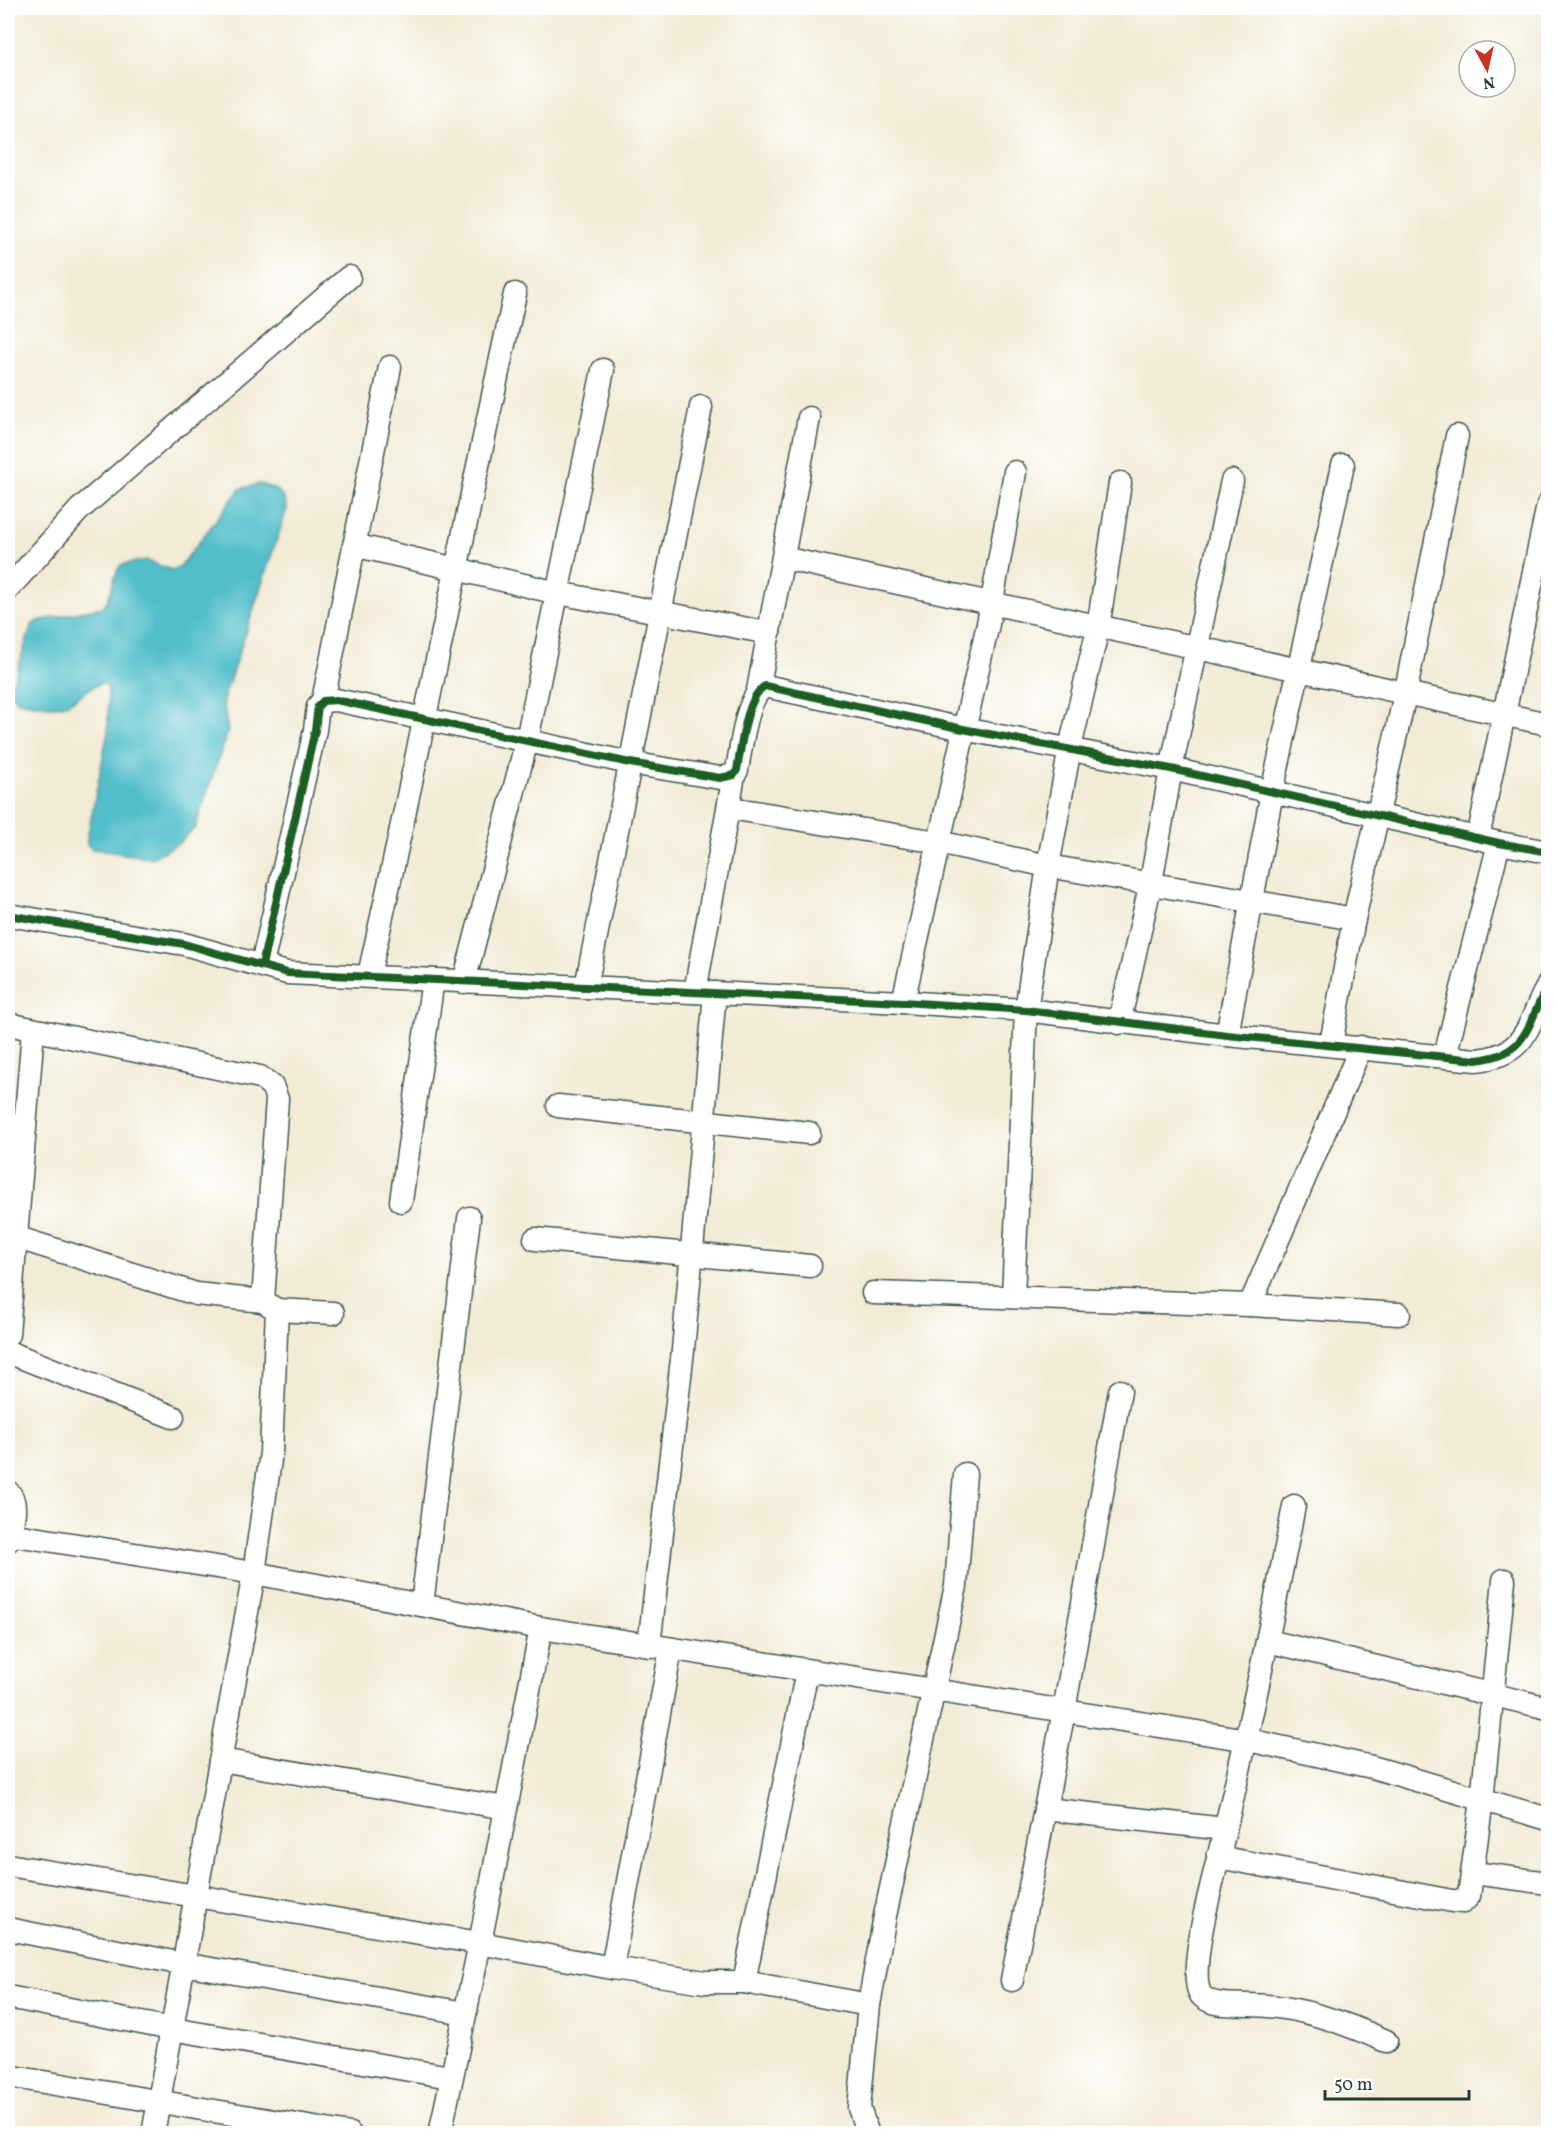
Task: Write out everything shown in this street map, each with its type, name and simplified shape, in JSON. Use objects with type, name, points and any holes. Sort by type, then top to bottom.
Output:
[{"type":"street","points":[[8,589],[80,509],[349,277]]},
{"type":"street","points":[[369,975],[427,718],[455,567],[515,294]]},
{"type":"street","points":[[262,965],[318,706],[323,701],[390,367]]},
{"type":"street","points":[[464,982],[527,740],[603,370]]},
{"type":"street","points":[[586,987],[701,407]]},
{"type":"street","points":[[649,1646],[675,1425],[704,1123],[705,993],[734,775],[752,701],[758,690],[809,418]]},
{"type":"street","points":[[1331,1044],[1354,919],[1405,695],[1457,436]]},
{"type":"street","points":[[1227,1035],[1272,792],[1300,672],[1343,465]]},
{"type":"street","points":[[903,1002],[991,601],[1015,472]]},
{"type":"street","points":[[1119,1023],[1151,882],[1171,769],[1232,481]]},
{"type":"street","points":[[1012,1297],[1026,1010],[1048,866],[1070,748],[1098,627],[1120,483]]},
{"type":"street","points":[[1445,1056],[1489,841],[1506,716],[1548,505]]},
{"type":"street","points":[[354,545],[558,593],[769,633]]},
{"type":"street","points":[[783,558],[991,601],[1198,650],[1548,724]]},
{"type":"street","points":[[758,690],[765,686],[783,689],[963,729],[1171,769],[1489,841],[1548,852]]},
{"type":"street","points":[[323,701],[336,700],[427,718],[630,763],[720,778],[734,775]]},
{"type":"street","points":[[730,808],[938,842],[1048,866],[1151,882],[1354,919]]},
{"type":"street","points":[[8,915],[184,944],[287,973],[369,975],[464,982],[903,1002],[1026,1010],[1119,1023],[1476,1060],[1503,1056],[1512,1051],[1525,1033],[1545,996]]},
{"type":"street","points":[[401,1201],[433,980]]},
{"type":"street","points":[[8,1024],[260,1077],[272,1086],[277,1099],[270,1305],[271,1453],[254,1573],[153,2133]]},
{"type":"street","points":[[8,1334],[33,1030]]},
{"type":"street","points":[[1250,1305],[1361,1047]]},
{"type":"street","points":[[558,1106],[809,1133]]},
{"type":"street","points":[[422,1605],[469,1218]]},
{"type":"street","points":[[15,1237],[196,1294],[333,1313]]},
{"type":"street","points":[[535,1239],[810,1266]]},
{"type":"street","points":[[873,1293],[1250,1305],[1399,1314]]},
{"type":"street","points":[[8,1352],[173,1418]]},
{"type":"street","points":[[1012,1980],[1064,1711],[1120,1391]]},
{"type":"street","points":[[868,2133],[859,2108],[869,2005],[885,1916],[956,1586],[965,1473]]},
{"type":"street","points":[[8,1491],[13,1504],[8,1538],[254,1573],[541,1628],[1248,1740],[1372,1767],[1548,1820]]},
{"type":"street","points":[[1294,1506],[1248,1740],[1204,1914],[1196,1974],[1197,1988],[1202,1997],[1216,2004],[1272,2005],[1337,2019],[1386,2041]]},
{"type":"street","points":[[1218,1857],[1463,1902],[1469,1896],[1474,1873],[1504,1580]]},
{"type":"street","points":[[440,2133],[480,1943],[541,1628]]},
{"type":"street","points":[[1268,1641],[1548,1708]]},
{"type":"street","points":[[612,1968],[671,1649]]},
{"type":"street","points":[[744,1982],[807,1671]]},
{"type":"street","points":[[220,1760],[506,1808]]},
{"type":"street","points":[[1044,1809],[1225,1829]]},
{"type":"street","points":[[8,1865],[195,1898],[480,1943],[612,1968],[705,1982],[744,1982],[869,2005]]},
{"type":"street","points":[[1474,1873],[1548,1883]]},
{"type":"street","points":[[8,1929],[183,1964],[465,2013]]},
{"type":"street","points":[[8,1997],[171,2029],[450,2077]]},
{"type":"street","points":[[8,2076],[350,2133]]},
{"type":"water","points":[[259,484],[278,492],[284,498],[287,509],[223,700],[228,731],[195,828],[178,844],[152,858],[92,849],[87,844],[87,839],[108,731],[108,687],[103,683],[70,702],[54,706],[17,701],[12,695],[12,685],[32,625],[38,621],[103,607],[121,565],[146,560],[171,570],[179,568],[240,489]]},
{"type":"cycle path","points":[[262,965],[315,730],[318,706],[323,701],[336,700],[630,763],[720,778],[734,775],[737,770],[749,711],[753,700],[765,686],[963,729],[1171,769],[1548,852]]},
{"type":"cycle path","points":[[8,915],[184,944],[287,973],[903,1002],[1026,1010],[1227,1035],[1476,1060],[1507,1052],[1516,1045],[1530,1025],[1548,985]]}]
